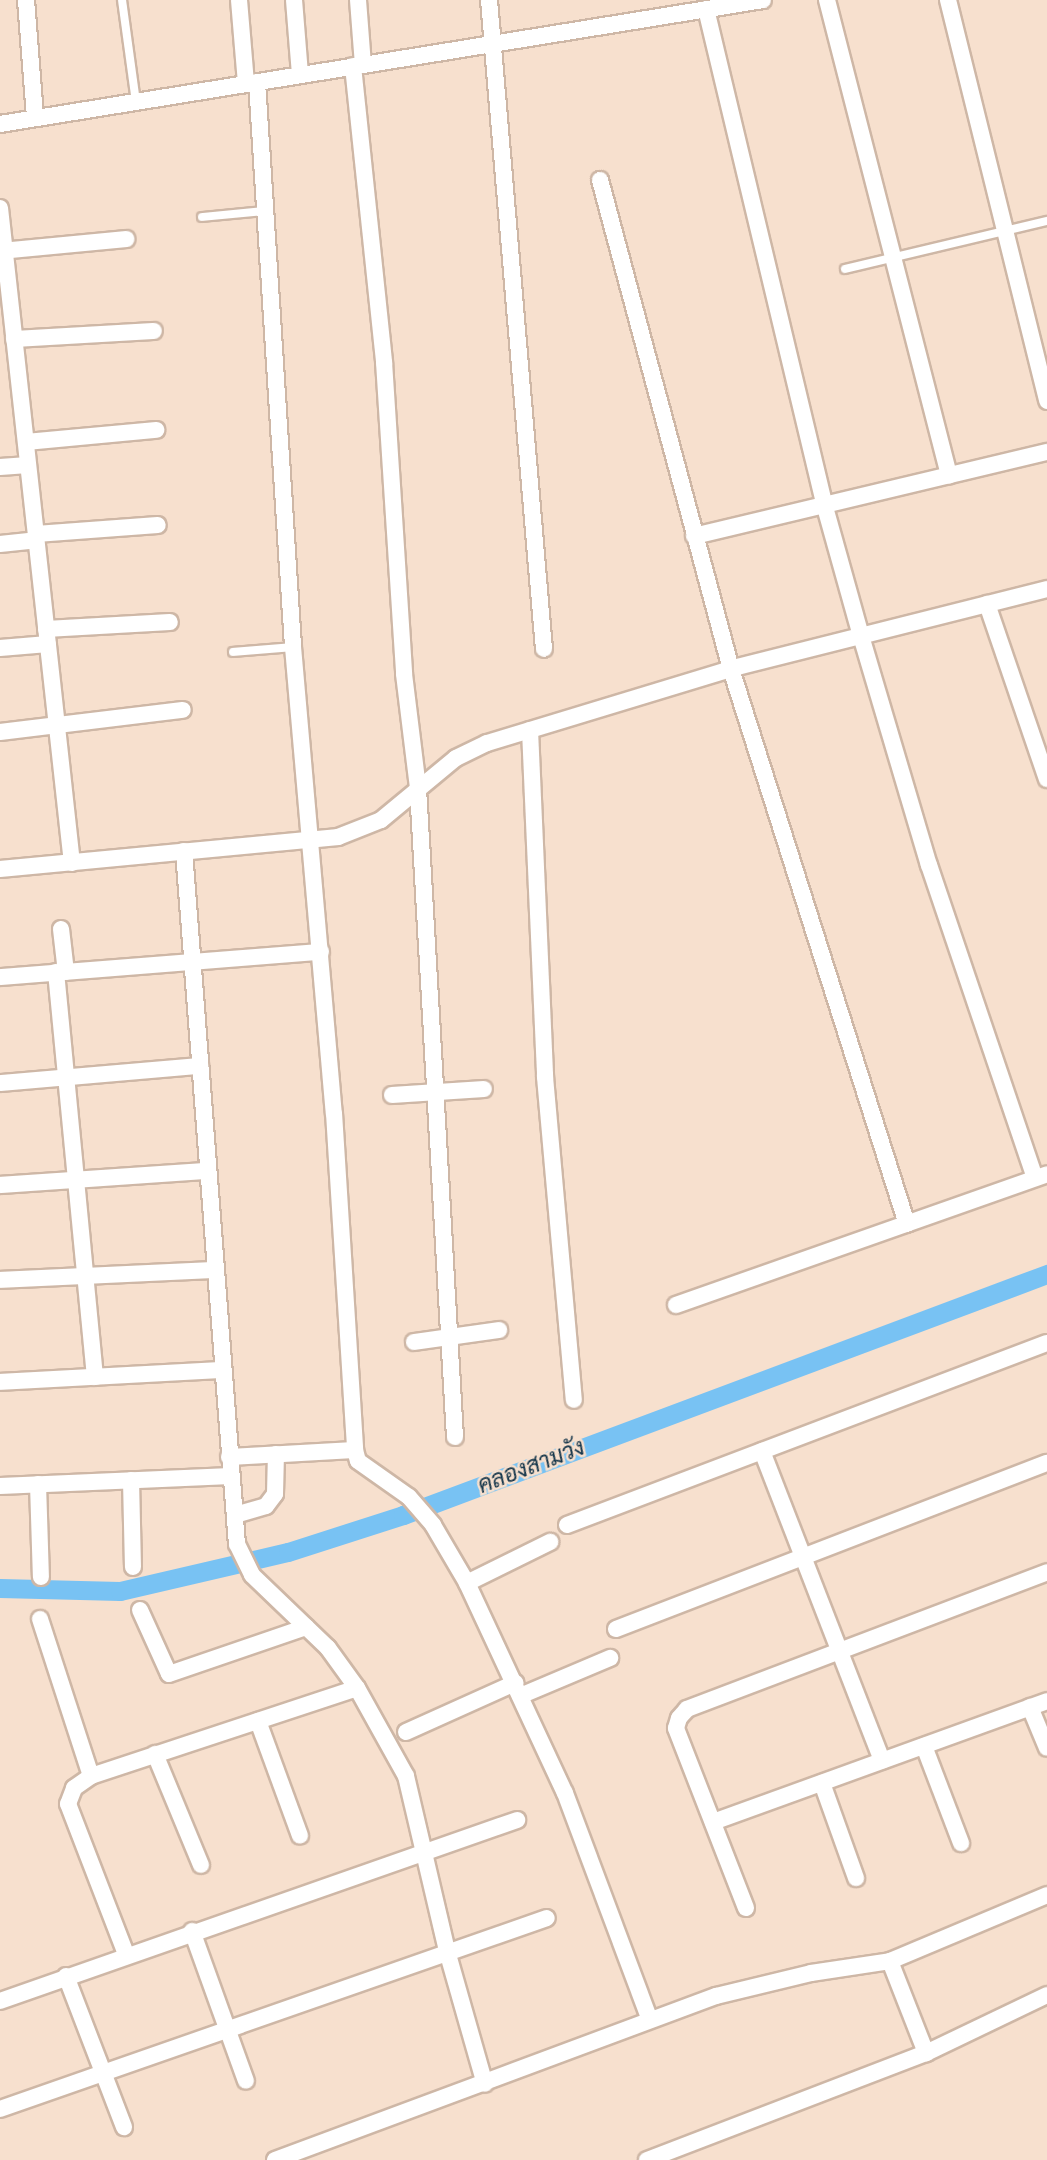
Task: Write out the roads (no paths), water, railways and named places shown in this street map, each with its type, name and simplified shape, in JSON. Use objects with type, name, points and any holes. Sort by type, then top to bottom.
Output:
[{"type":"street","points":[[26,0],[35,118]]},
{"type":"street","points":[[239,0],[252,83],[263,211],[293,647],[321,952],[355,1450],[358,1461],[409,1497],[433,1525],[467,1583],[570,1805],[650,2020]]},
{"type":"street","points":[[294,0],[300,75]]},
{"type":"street","points":[[358,0],[358,66],[384,362],[404,674],[418,788],[455,1437]]},
{"type":"street","points":[[489,0],[513,323],[544,649]]},
{"type":"street","points":[[0,124],[763,0]]},
{"type":"street","points":[[827,0],[949,476]]},
{"type":"street","points":[[948,0],[1047,401]]},
{"type":"street","points":[[676,1305],[1041,1176],[929,865],[861,636],[825,507],[706,9]]},
{"type":"street","points":[[600,180],[731,669],[907,1224]]},
{"type":"street","points":[[0,208],[2,251],[15,339],[8,357],[26,442],[72,863]]},
{"type":"street","points":[[2,251],[126,239]]},
{"type":"street","points":[[15,339],[154,331]]},
{"type":"street","points":[[26,442],[156,430]]},
{"type":"street","points":[[694,536],[825,507],[1047,452]]},
{"type":"street","points":[[0,467],[28,465]]},
{"type":"street","points":[[0,544],[36,537],[158,525]]},
{"type":"street","points":[[0,869],[338,837],[382,820],[456,758],[530,730],[731,669],[1047,589]]},
{"type":"street","points":[[987,604],[1047,779]]},
{"type":"street","points":[[0,648],[47,636],[170,622]]},
{"type":"street","points":[[0,732],[183,710]]},
{"type":"street","points":[[530,730],[545,1077],[574,1400]]},
{"type":"street","points":[[184,852],[237,1544],[252,1576],[306,1627],[357,1688],[413,1793],[447,1951],[485,2084]]},
{"type":"street","points":[[61,929],[66,1077],[95,1377]]},
{"type":"street","points":[[0,977],[321,952]]},
{"type":"street","points":[[0,1083],[200,1066]]},
{"type":"street","points":[[392,1095],[484,1089]]},
{"type":"street","points":[[0,1185],[208,1171]]},
{"type":"street","points":[[0,1280],[216,1270]]},
{"type":"street","points":[[414,1342],[499,1330]]},
{"type":"street","points":[[567,1525],[1047,1343]]},
{"type":"street","points":[[0,1382],[222,1370]]},
{"type":"street","points":[[229,1457],[355,1450]]},
{"type":"street","points":[[762,1451],[882,1761]]},
{"type":"street","points":[[234,1515],[255,1512],[275,1494],[276,1454]]},
{"type":"street","points":[[615,1629],[804,1554],[1047,1463]]},
{"type":"street","points":[[0,1486],[231,1476]]},
{"type":"street","points":[[131,1480],[133,1567]]},
{"type":"street","points":[[38,1484],[41,1577]]},
{"type":"street","points":[[467,1583],[550,1542]]},
{"type":"street","points":[[746,1908],[676,1728],[679,1717],[687,1709],[1047,1572]]},
{"type":"street","points":[[140,1609],[165,1670],[175,1674],[306,1627]]},
{"type":"street","points":[[40,1619],[92,1776]]},
{"type":"street","points":[[406,1732],[610,1657]]},
{"type":"street","points":[[127,1954],[68,1804],[74,1788],[92,1776],[357,1688]]},
{"type":"street","points":[[713,1822],[1047,1701]]},
{"type":"street","points":[[1030,1707],[1047,1748]]},
{"type":"street","points":[[258,1720],[300,1836]]},
{"type":"street","points":[[923,1746],[961,1843]]},
{"type":"street","points":[[155,1754],[201,1865]]},
{"type":"street","points":[[822,1783],[856,1878]]},
{"type":"street","points":[[0,2001],[192,1931],[517,1820]]},
{"type":"street","points":[[275,2160],[485,2084],[650,2020],[760,1983],[890,1961],[1047,1895]]},
{"type":"street","points":[[0,2109],[547,1918]]},
{"type":"street","points":[[192,1931],[225,2032],[246,2081]]},
{"type":"street","points":[[890,1961],[926,2053]]},
{"type":"street","points":[[66,1976],[124,2127]]},
{"type":"street","points":[[647,2160],[926,2053],[1047,1995]]},
{"type":"lane","points":[[122,0],[136,102]]},
{"type":"lane","points":[[202,217],[263,211]]},
{"type":"lane","points":[[845,269],[1047,221]]},
{"type":"lane","points":[[233,652],[293,647]]},
{"type":"waterway","name":"คลองสามวัง","points":[[0,1588],[120,1591],[288,1552],[403,1515],[1047,1274]]}]
